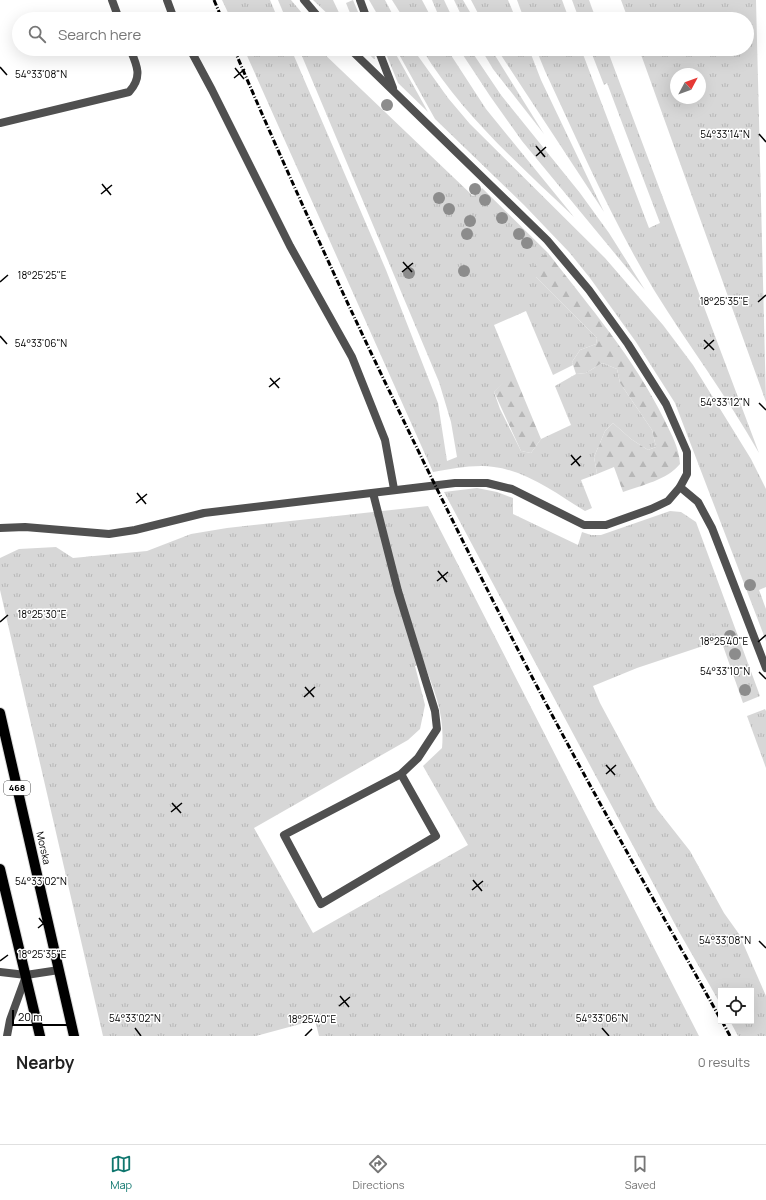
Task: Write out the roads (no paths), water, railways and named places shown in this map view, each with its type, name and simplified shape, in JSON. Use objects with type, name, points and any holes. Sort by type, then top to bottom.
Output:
[{"type":"main road","name":"Morska","points":[[0,713],[74,1036]]},
{"type":"main road","points":[[0,869],[40,1036]]},
{"type":"lane","points":[[112,0],[116,12]]},
{"type":"lane","points":[[166,0],[171,12]]},
{"type":"lane","points":[[304,0],[314,12]]},
{"type":"lane","points":[[360,0],[364,12]]},
{"type":"lane","points":[[0,123],[129,92],[138,80],[139,72],[133,56]]},
{"type":"lane","points":[[194,56],[290,246],[352,357],[385,440],[394,489]]},
{"type":"lane","points":[[0,528],[25,527],[109,534],[204,513],[373,493],[394,489],[455,483],[487,483],[512,489],[584,525],[597,526],[606,525],[668,501],[680,487],[687,474],[687,452],[666,404],[615,326],[589,290],[547,240],[358,56]]},
{"type":"lane","points":[[381,56],[394,90]]},
{"type":"lane","points":[[680,487],[698,502],[712,528],[766,668]]},
{"type":"lane","points":[[373,493],[398,591],[435,711],[437,729],[418,758],[401,774],[284,835],[321,904],[436,836],[401,774]]},
{"type":"lane","points":[[0,972],[26,976],[59,970]]},
{"type":"lane","points":[[7,1036],[10,1020],[26,976]]},
{"type":"railway","points":[[214,0],[219,12]]},
{"type":"railway","points":[[237,56],[340,287],[414,443],[453,521],[554,719],[718,1015]]},
{"type":"railway","points":[[724,1024],[730,1036]]}]
